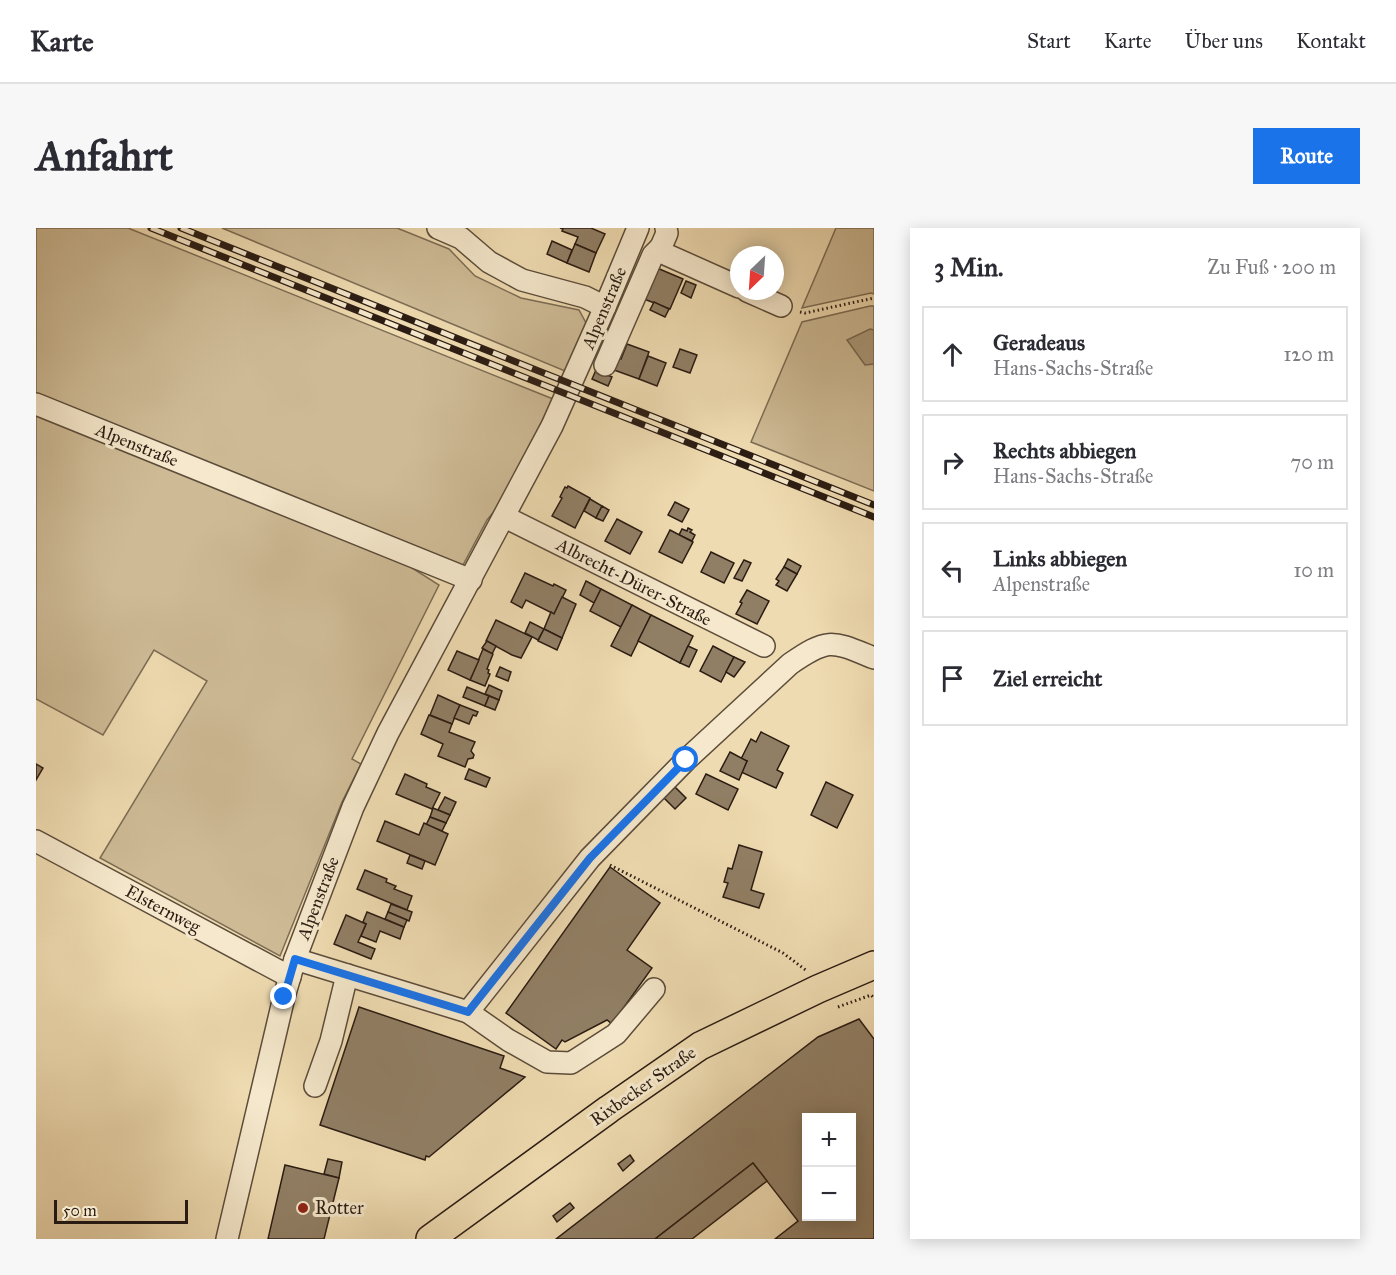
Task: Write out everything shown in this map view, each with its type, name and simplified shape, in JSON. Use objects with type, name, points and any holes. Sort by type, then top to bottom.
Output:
[{"type":"main road","name":"Rixbecker Straße","points":[[430,1239],[700,1046],[818,989],[874,965]]},
{"type":"street","points":[[438,228],[461,238],[489,262],[522,280],[585,297],[605,307]]},
{"type":"street","name":"Alpenstraße","points":[[227,1239],[284,997],[353,807],[388,733],[563,405],[638,228]]},
{"type":"street","points":[[664,237],[665,254],[730,283]]},
{"type":"street","points":[[605,365],[653,255],[664,237]]},
{"type":"street","points":[[767,300],[781,306]]},
{"type":"street","name":"Alpenstraße","points":[[36,404],[471,580]]},
{"type":"street","name":"Albrecht-Dürer-Straße","points":[[505,517],[764,646]]},
{"type":"street","points":[[468,1012],[590,858],[686,760],[790,664],[808,651],[825,644],[836,644],[874,658]]},
{"type":"street","name":"Elsternweg","points":[[36,841],[293,968],[347,975],[468,1012],[507,1040],[547,1062],[571,1063],[616,1034],[654,989]]},
{"type":"street","points":[[315,1086],[331,1041],[347,975]]},
{"type":"path","points":[[781,306],[805,313],[874,298]]},
{"type":"path","points":[[590,858],[608,864],[783,953],[811,975],[832,1009],[871,995],[874,998]]},
{"type":"shaded area","points":[[36,228],[128,228],[553,399],[501,503],[487,520],[463,565],[36,393]]},
{"type":"shaded area","points":[[222,228],[397,228],[449,249],[475,276],[521,298],[579,310],[586,323],[565,371]]},
{"type":"shaded area","points":[[836,228],[874,228],[874,294],[802,308]]},
{"type":"shaded area","points":[[874,306],[874,491],[751,442],[802,322]]},
{"type":"shaded area","points":[[870,329],[874,330],[874,364],[865,365],[847,340]]},
{"type":"shaded area","points":[[36,413],[398,559],[439,585],[352,759],[361,764],[342,802],[280,956],[100,858],[207,681],[154,650],[103,735],[36,699]]},
{"type":"building","points":[[560,228],[591,228],[605,234],[596,253],[575,244],[578,237]]},
{"type":"building","points":[[552,241],[572,250],[567,263],[547,254]]},
{"type":"building","points":[[575,244],[596,253],[589,272],[567,263]]},
{"type":"building","points":[[657,268],[683,279],[670,309],[644,299]]},
{"type":"building","points":[[686,281],[696,285],[691,298],[681,293]]},
{"type":"building","points":[[654,302],[669,309],[665,317],[650,310]]},
{"type":"building","points":[[627,344],[649,352],[639,379],[614,370]]},
{"type":"building","points":[[680,349],[697,355],[690,373],[673,367]]},
{"type":"building","points":[[648,356],[666,363],[657,386],[639,379]]},
{"type":"building","points":[[596,370],[612,377],[608,386],[592,379]]},
{"type":"building","points":[[568,486],[590,498],[575,528],[552,516],[565,487]]},
{"type":"building","points":[[590,499],[602,506],[596,518],[584,511]]},
{"type":"building","points":[[675,502],[689,509],[682,522],[668,515]]},
{"type":"building","points":[[602,506],[609,510],[603,521],[596,518]]},
{"type":"building","points":[[617,519],[642,532],[630,554],[605,541]]},
{"type":"building","points":[[688,528],[695,535],[692,541],[679,535],[682,529],[687,531]]},
{"type":"building","points":[[670,530],[693,542],[682,563],[659,552]]},
{"type":"building","points":[[711,552],[734,563],[724,583],[701,572]]},
{"type":"building","points":[[788,559],[801,566],[797,574],[784,567]]},
{"type":"building","points":[[744,560],[751,563],[742,581],[734,578]]},
{"type":"building","points":[[784,567],[797,574],[787,591],[776,585],[779,581],[776,579]]},
{"type":"building","points":[[525,573],[566,590],[554,614],[526,600],[522,608],[511,602]]},
{"type":"building","points":[[586,581],[601,589],[594,603],[580,595]]},
{"type":"building","points":[[601,589],[632,605],[621,627],[590,611]]},
{"type":"building","points":[[747,590],[769,601],[757,624],[736,614]]},
{"type":"building","points":[[562,597],[576,604],[562,638],[544,629],[551,612],[554,614]]},
{"type":"building","points":[[632,605],[651,615],[631,656],[611,646]]},
{"type":"building","points":[[651,615],[693,636],[680,663],[638,641]]},
{"type":"building","points":[[496,620],[532,637],[521,658],[486,641]]},
{"type":"building","points":[[530,622],[544,629],[538,640],[525,633]]},
{"type":"building","points":[[544,629],[562,638],[557,650],[538,641]]},
{"type":"building","points":[[487,641],[496,646],[492,654],[482,648]]},
{"type":"building","points":[[688,646],[697,650],[689,667],[680,663]]},
{"type":"building","points":[[713,646],[734,657],[721,682],[700,671]]},
{"type":"building","points":[[483,649],[493,654],[487,669],[490,674],[485,686],[470,680]]},
{"type":"building","points":[[457,651],[479,660],[470,680],[448,670]]},
{"type":"building","points":[[734,657],[745,662],[734,677],[726,672]]},
{"type":"building","points":[[500,667],[511,672],[508,681],[496,676]]},
{"type":"building","points":[[489,685],[502,691],[499,700],[485,694]]},
{"type":"building","points":[[467,687],[489,696],[485,706],[463,697]]},
{"type":"building","points":[[438,695],[460,705],[452,724],[430,715]]},
{"type":"building","points":[[489,696],[499,700],[495,710],[485,706]]},
{"type":"building","points":[[460,705],[478,712],[476,716],[473,715],[469,724],[454,718]]},
{"type":"building","points":[[429,715],[452,724],[449,732],[475,742],[471,751],[473,758],[468,759],[465,767],[438,756],[443,744],[421,734]]},
{"type":"building","points":[[761,732],[789,746],[777,770],[783,773],[776,788],[741,772],[747,761],[741,759],[751,739],[756,742]]},
{"type":"building","points":[[730,752],[747,761],[739,780],[720,771]]},
{"type":"building","points":[[36,764],[43,768],[36,780]]},
{"type":"building","points":[[469,769],[490,778],[486,787],[465,779]]},
{"type":"building","points":[[405,774],[440,793],[432,809],[396,794]]},
{"type":"building","points":[[706,774],[738,789],[728,810],[696,794]]},
{"type":"building","points":[[826,782],[853,795],[837,828],[811,815]]},
{"type":"building","points":[[675,787],[686,798],[675,809],[664,798]]},
{"type":"building","points":[[445,797],[456,802],[450,815],[438,810]]},
{"type":"building","points":[[433,808],[450,815],[446,823],[430,817]]},
{"type":"building","points":[[430,817],[446,823],[442,831],[426,825]]},
{"type":"building","points":[[385,821],[419,835],[424,823],[448,834],[435,865],[377,841]]},
{"type":"building","points":[[739,845],[762,852],[751,890],[764,894],[759,908],[723,897],[728,883],[724,882],[728,868],[732,869]]},
{"type":"building","points":[[410,855],[425,861],[422,869],[407,863]]},
{"type":"building","points":[[610,867],[660,903],[627,950],[652,968],[612,1024],[607,1020],[565,1042],[562,1040],[556,1049],[506,1013]]},
{"type":"building","points":[[365,870],[387,879],[386,882],[396,886],[394,889],[412,896],[407,910],[357,889]]},
{"type":"building","points":[[391,904],[412,912],[409,921],[388,912]]},
{"type":"building","points":[[367,912],[404,927],[400,939],[380,931],[376,942],[361,936],[366,924],[363,922]]},
{"type":"building","points":[[388,912],[407,920],[404,927],[385,919]]},
{"type":"building","points":[[346,915],[366,924],[358,942],[375,949],[371,959],[334,944]]},
{"type":"building","points":[[359,1007],[504,1056],[500,1068],[525,1077],[429,1157],[426,1156],[425,1160],[320,1125]]},
{"type":"building","points":[[859,1019],[874,1039],[874,1239],[775,1239],[798,1221],[753,1163],[655,1239],[556,1239],[818,1037]]},
{"type":"building","points":[[630,1155],[634,1161],[623,1171],[618,1164]]},
{"type":"building","points":[[328,1159],[342,1162],[339,1178],[324,1174]]},
{"type":"building","points":[[753,1163],[767,1181],[692,1239],[655,1239]]},
{"type":"building","name":"Rotter","points":[[285,1165],[339,1178],[324,1239],[268,1239]]},
{"type":"building","points":[[570,1203],[574,1208],[557,1222],[553,1216]]},
{"type":"railway","points":[[151,228],[874,517]]},
{"type":"railway","points":[[181,228],[874,505]]},
{"type":"place","name":"Rotter","points":[[303,1208]]},
{"type":"route","points":[[284,997],[295,959],[468,1012],[590,858],[686,760]]}]
